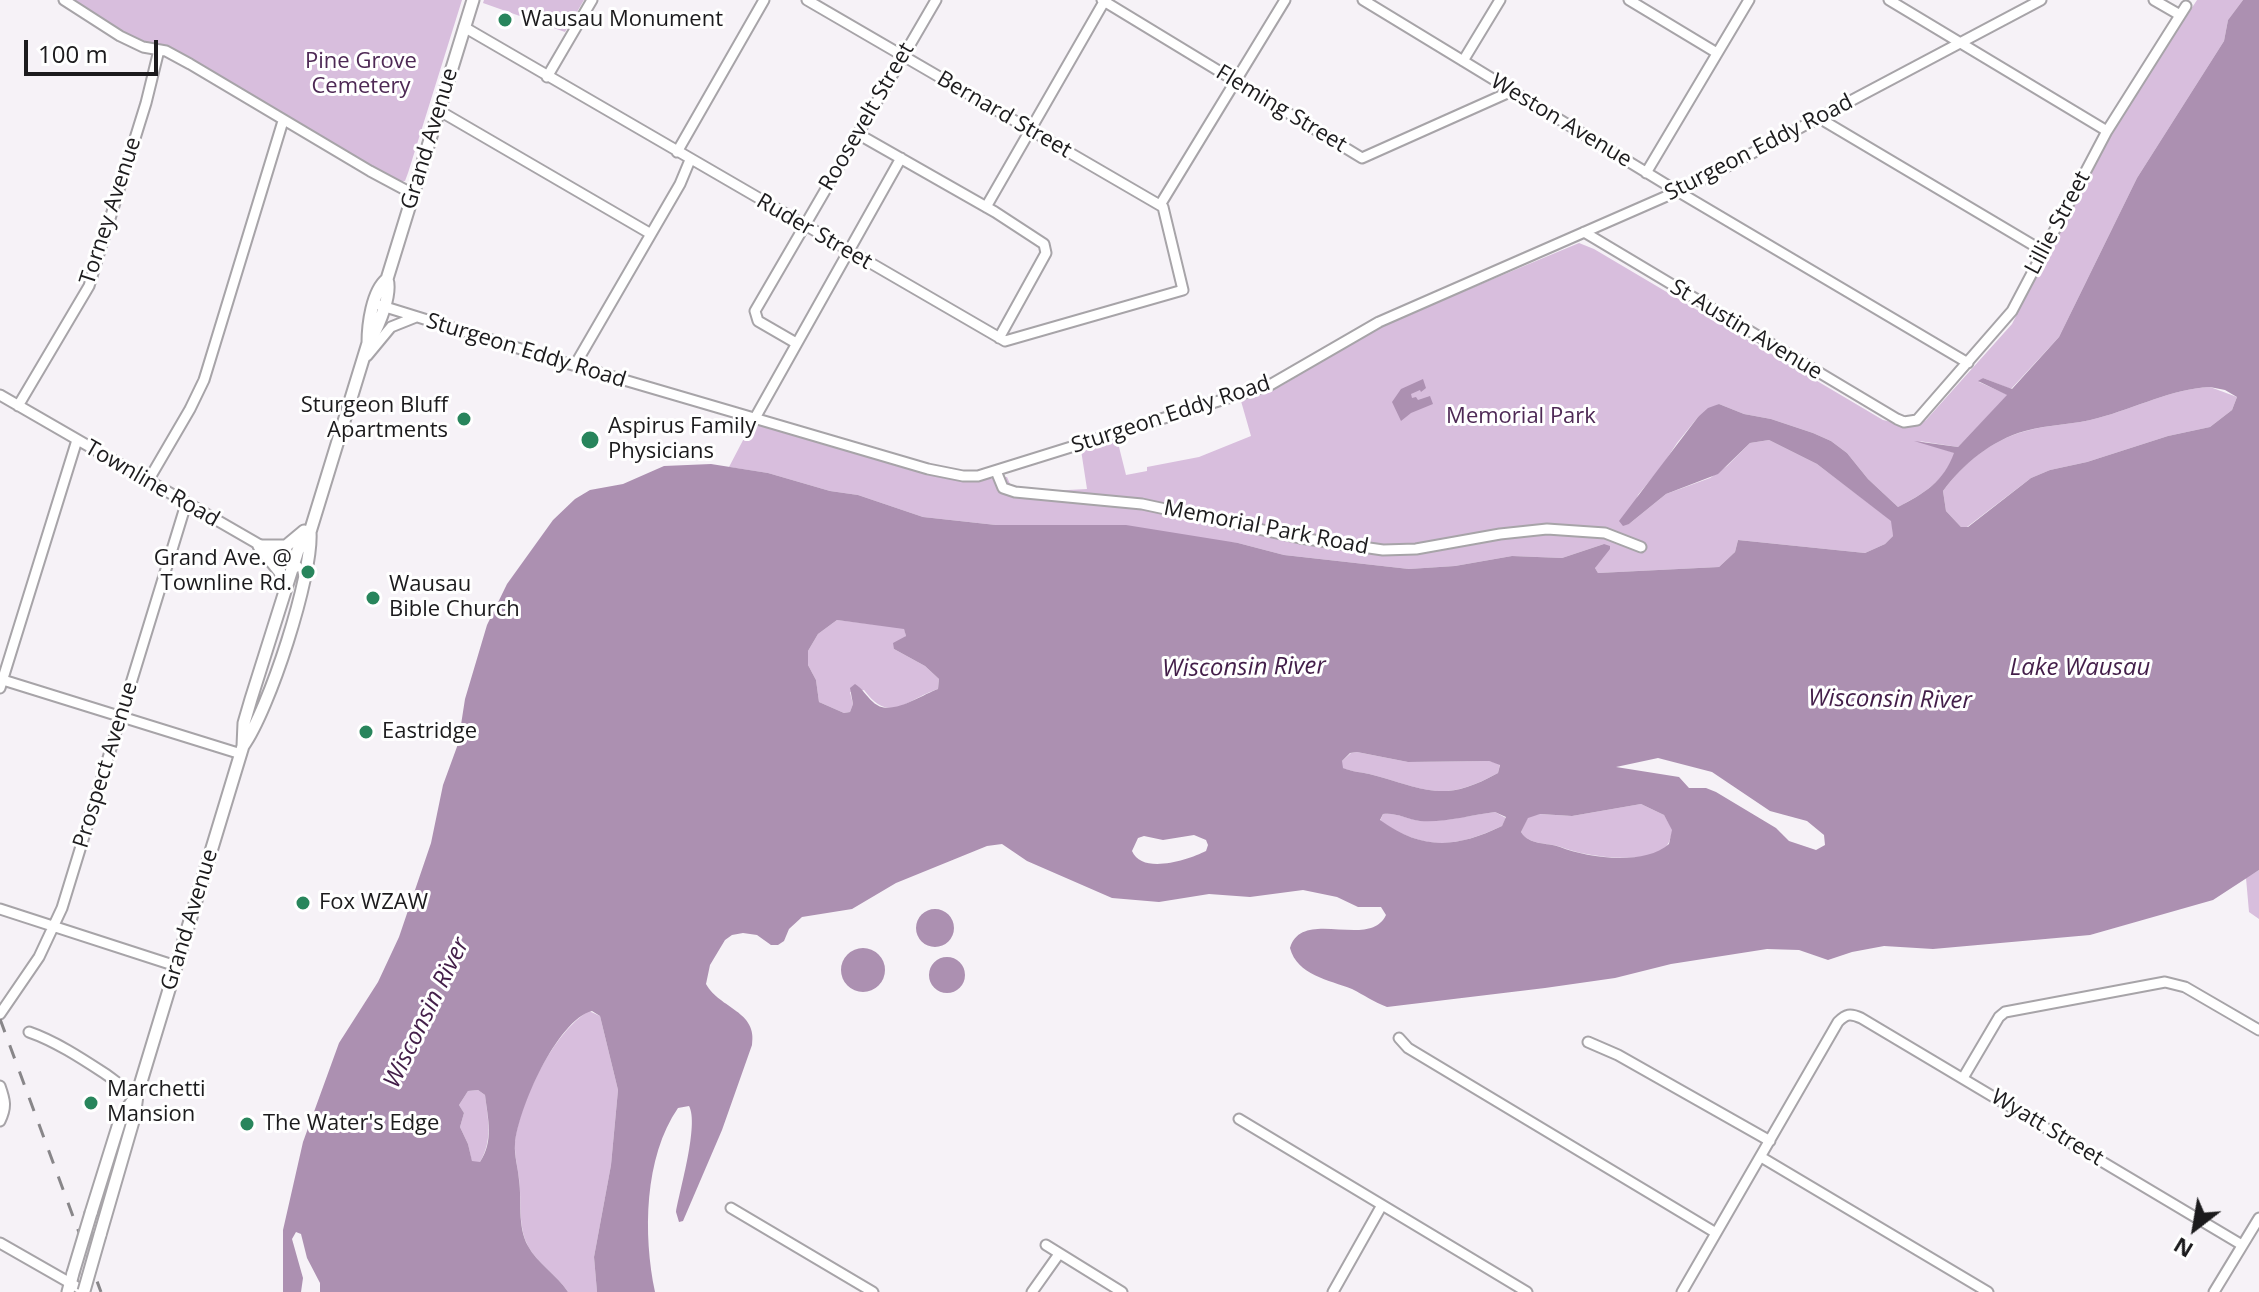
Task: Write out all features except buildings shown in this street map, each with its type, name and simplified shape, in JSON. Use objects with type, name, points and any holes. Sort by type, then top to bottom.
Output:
[{"type":"main road","name":"Grand Avenue","points":[[242,750],[271,687],[306,571],[312,527],[360,367],[374,335],[379,306],[389,287],[387,279],[473,0]]},
{"type":"main road","name":"Grand Avenue","points":[[84,1291],[134,1118],[137,1095],[242,750],[247,711],[300,544],[312,527]]},
{"type":"main road","points":[[259,546],[286,546],[312,527]]},
{"type":"main road","points":[[259,546],[280,572],[284,593]]},
{"type":"main road","name":"Grand Avenue","points":[[71,1283],[121,1117],[137,1095]]},
{"type":"street","points":[[64,0],[120,36],[190,64],[283,121],[413,194]]},
{"type":"street","points":[[547,77],[592,0]]},
{"type":"street","points":[[677,152],[764,0]]},
{"type":"street","name":"Bernard Street","points":[[807,0],[1160,205]]},
{"type":"street","name":"Roosevelt Street","points":[[796,343],[758,321],[755,312],[936,0]]},
{"type":"street","points":[[986,207],[1103,0]]},
{"type":"street","name":"Fleming Street","points":[[1103,0],[1362,158],[1512,91]]},
{"type":"street","points":[[858,134],[986,207],[1041,241],[1046,248],[1039,268],[999,338],[1005,341],[1183,290],[1167,214],[1160,205],[1285,0]]},
{"type":"street","name":"Weston Avenue","points":[[1363,0],[1646,173],[1968,363]]},
{"type":"street","points":[[1463,61],[1500,0]]},
{"type":"street","points":[[1629,0],[1717,53]]},
{"type":"street","points":[[1646,173],[1749,0]]},
{"type":"street","points":[[1889,0],[2107,131]]},
{"type":"street","name":"Sturgeon Eddy Road","points":[[379,306],[939,472],[969,477],[1264,388],[1373,325],[1677,191],[2041,0]]},
{"type":"street","points":[[2154,0],[2180,15]]},
{"type":"street","name":"Lillie Street","points":[[1910,422],[1922,418],[2012,311],[2107,131],[2186,6]]},
{"type":"street","name":"Ruder Street","points":[[464,27],[999,338]]},
{"type":"street","name":"Torney Avenue","points":[[18,406],[89,286],[146,103],[159,50]]},
{"type":"street","points":[[438,110],[651,234]]},
{"type":"street","points":[[1819,118],[2043,251]]},
{"type":"street","points":[[148,481],[204,380],[283,121]]},
{"type":"street","points":[[755,418],[901,158]]},
{"type":"street","points":[[575,365],[680,184],[690,160]]},
{"type":"street","name":"St Austin Avenue","points":[[1584,232],[1897,419],[1910,422]]},
{"type":"street","points":[[360,367],[387,330],[416,317]]},
{"type":"street","name":"Townline Road","points":[[0,395],[306,571]]},
{"type":"street","points":[[77,440],[1,684],[242,750]]},
{"type":"street","name":"Memorial Park Road","points":[[996,471],[1003,488],[1015,492],[1142,504],[1254,529],[1367,548],[1416,549],[1547,529],[1605,533],[1641,547]]},
{"type":"street","name":"Prospect Avenue","points":[[0,1014],[36,963],[55,927],[186,504]]},
{"type":"street","points":[[0,909],[176,966]]},
{"type":"street","points":[[1963,1078],[2005,1012],[2173,982],[2259,1030]]},
{"type":"street","name":"Wyatt Street","points":[[1770,1141],[1838,1022],[1849,1014],[1861,1018],[2242,1245]]},
{"type":"street","points":[[29,1032],[51,1042],[137,1095]]},
{"type":"street","points":[[1399,1038],[1408,1048],[1716,1233]]},
{"type":"street","points":[[1588,1042],[1618,1055],[1770,1141],[1682,1292]]},
{"type":"street","points":[[0,1086],[5,1111],[0,1121]]},
{"type":"street","points":[[1239,1119],[1527,1292]]},
{"type":"street","points":[[1761,1157],[1988,1292]]},
{"type":"street","points":[[1333,1292],[1382,1205]]},
{"type":"street","points":[[731,1208],[873,1292]]},
{"type":"street","points":[[2214,1292],[2259,1218]]},
{"type":"street","points":[[0,1243],[84,1291]]},
{"type":"street","points":[[1046,1245],[1122,1292]]},
{"type":"street","points":[[1032,1292],[1059,1254]]},
{"type":"green space","name":"Pine Grove Cemetery","points":[[72,0],[462,0],[408,173],[405,181],[399,182],[120,31]]},
{"type":"green space","points":[[484,0],[584,0],[565,32],[483,3]]},
{"type":"green space","name":"Memorial Park","points":[[2197,0],[2243,0],[2228,20],[2224,41],[2137,178],[2059,337],[2011,389],[1983,378],[1979,382],[2008,395],[1958,447],[1919,441],[1955,453],[1945,472],[1932,486],[1898,507],[1868,479],[1847,453],[1831,441],[1719,404],[1698,417],[1638,495],[1629,524],[1666,494],[1710,478],[1750,443],[1769,440],[1817,464],[1892,521],[1893,536],[1885,544],[1865,553],[1738,540],[1735,552],[1719,567],[1598,573],[1595,568],[1604,544],[1562,558],[1512,556],[1455,566],[1409,569],[1284,555],[1238,543],[923,517],[858,495],[830,491],[768,473],[729,467],[752,423],[943,478],[965,481],[1007,477],[1011,486],[1049,491],[1087,489],[1081,450],[1117,439],[1126,475],[1147,471],[1147,467],[1199,457],[1251,436],[1241,401],[1281,386],[1376,328],[1579,243],[1883,420],[1914,427],[1926,420],[2012,324],[2104,142]]},
{"type":"green space","points":[[2210,387],[2237,397],[2232,410],[2210,427],[2050,470],[2031,478],[1967,527],[1961,527],[1946,511],[1943,491],[1969,463],[2001,440],[2035,429],[2112,414],[2167,395]]},
{"type":"green space","points":[[837,620],[904,628],[906,636],[894,649],[925,666],[939,679],[938,689],[890,708],[873,700],[864,690],[850,692],[853,704],[850,712],[844,713],[819,702],[816,680],[808,665],[808,651],[818,634]]},
{"type":"green space","points":[[1357,752],[1408,762],[1489,761],[1500,764],[1498,773],[1479,782],[1449,791],[1436,791],[1342,768],[1342,761]]},
{"type":"green space","points":[[1641,804],[1664,815],[1673,830],[1665,847],[1650,855],[1625,858],[1583,853],[1534,842],[1521,832],[1528,817],[1539,814],[1572,816]]},
{"type":"green space","points":[[1495,812],[1506,818],[1502,826],[1455,842],[1426,842],[1411,838],[1380,821],[1383,814],[1431,821]]},
{"type":"green space","points":[[2259,870],[2259,919],[2249,912],[2246,878]]},
{"type":"green space","points":[[589,1011],[600,1016],[618,1090],[611,1165],[594,1257],[597,1292],[568,1292],[536,1258],[525,1239],[515,1142],[524,1108],[540,1069],[563,1035]]},
{"type":"green space","points":[[478,1090],[485,1095],[488,1137],[480,1162],[472,1162],[460,1127],[464,1113],[459,1105],[468,1091]]},
{"type":"water","points":[[2243,0],[2259,0],[2259,870],[2213,900],[2090,935],[1933,949],[1884,946],[1828,960],[1799,950],[1767,949],[1671,964],[1615,978],[1387,1007],[1307,970],[1299,965],[1290,948],[1297,936],[1308,930],[1366,929],[1378,925],[1386,915],[1381,907],[1358,907],[1337,897],[1303,890],[1250,897],[1209,894],[1159,902],[1112,898],[1027,861],[1002,844],[987,846],[896,883],[852,909],[802,917],[778,945],[771,945],[757,935],[743,933],[725,940],[710,965],[706,984],[744,1017],[752,1034],[752,1045],[722,1130],[683,1221],[679,1222],[676,1212],[692,1127],[689,1106],[678,1108],[658,1149],[649,1197],[648,1222],[655,1292],[597,1292],[594,1257],[611,1165],[618,1090],[600,1016],[592,1011],[579,1018],[553,1048],[531,1089],[515,1144],[525,1238],[536,1258],[568,1292],[320,1292],[320,1283],[307,1258],[301,1234],[296,1232],[292,1239],[303,1278],[301,1292],[283,1292],[283,1230],[303,1142],[339,1043],[378,982],[399,937],[431,843],[443,785],[458,744],[465,699],[487,625],[507,584],[553,520],[575,499],[590,490],[623,484],[664,466],[711,464],[768,473],[830,491],[858,495],[923,517],[996,525],[1126,525],[1238,543],[1284,555],[1409,569],[1455,566],[1512,556],[1562,558],[1604,544],[1610,549],[1595,568],[1598,573],[1719,567],[1735,552],[1738,540],[1865,553],[1885,544],[1893,536],[1891,521],[1817,464],[1769,440],[1750,443],[1718,474],[1666,494],[1629,524],[1623,526],[1619,521],[1698,417],[1719,404],[1831,441],[1847,453],[1868,479],[1898,507],[1932,486],[1945,471],[1954,453],[1914,441],[1958,447],[2007,395],[1978,381],[1983,378],[2012,389],[2059,337],[2137,178],[2224,41],[2228,20]],"holes":[[[2210,387],[2237,397],[2232,410],[2210,427],[2168,436],[2031,478],[1968,527],[1961,527],[1946,511],[1943,491],[1969,463],[2001,440],[2034,429],[2098,418],[2167,395]],[[837,620],[904,629],[906,636],[893,643],[894,649],[925,666],[939,679],[938,689],[887,708],[873,702],[855,684],[850,688],[853,704],[850,712],[844,713],[819,702],[816,680],[808,665],[808,651],[818,634]],[[1357,752],[1408,762],[1489,761],[1500,765],[1498,773],[1479,782],[1449,791],[1436,791],[1346,769],[1342,761],[1350,753]],[[1658,758],[1712,772],[1770,811],[1807,821],[1824,835],[1825,845],[1816,850],[1789,841],[1776,828],[1716,792],[1706,788],[1689,788],[1679,777],[1616,767]],[[1641,804],[1664,815],[1672,830],[1669,844],[1658,851],[1631,858],[1600,857],[1529,840],[1521,832],[1528,818],[1540,814],[1572,816]],[[1495,812],[1506,817],[1502,826],[1470,839],[1440,843],[1411,837],[1380,820],[1383,814],[1420,821]],[[1194,835],[1206,840],[1208,845],[1206,851],[1188,858],[1155,864],[1137,858],[1132,851],[1138,838],[1144,836],[1163,840]],[[478,1090],[485,1095],[489,1138],[480,1162],[472,1161],[460,1127],[464,1113],[459,1105],[468,1091]]]},
{"type":"water","points":[[1423,379],[1426,388],[1411,394],[1412,398],[1418,400],[1430,396],[1433,404],[1401,421],[1392,402],[1401,389]]},
{"type":"water","points":[[935,909],[948,915],[954,928],[948,941],[935,947],[922,941],[916,928],[922,915]]},
{"type":"water","points":[[863,948],[879,954],[885,970],[879,986],[863,992],[847,986],[841,970],[847,954]]},
{"type":"water","points":[[947,957],[960,962],[965,975],[960,988],[947,993],[934,988],[929,975],[934,962]]},
{"type":"railway","points":[[0,1019],[101,1292]]},
{"type":"place","name":"Wausau Monument","points":[[505,20]]},
{"type":"place","name":"Sturgeon Bluff Apartments","points":[[464,419]]},
{"type":"place","name":"Aspirus Family Physicians","points":[[590,440]]},
{"type":"place","name":"Grand Ave. @ Townline Rd.","points":[[308,572]]},
{"type":"place","name":"Wausau Bible Church","points":[[373,598]]},
{"type":"place","name":"Eastridge","points":[[366,732]]},
{"type":"place","name":"Fox WZAW","points":[[303,903]]},
{"type":"place","name":"Marchetti Mansion","points":[[91,1103]]},
{"type":"place","name":"The Water's Edge","points":[[247,1124]]},
{"type":"water label","name":"Wisconsin River","points":[[1244,668]]},
{"type":"water label","name":"Lake Wausau","points":[[2080,668]]},
{"type":"water label","name":"Wisconsin River","points":[[1890,700]]},
{"type":"water label","name":"Wisconsin River","points":[[427,1013]]}]
